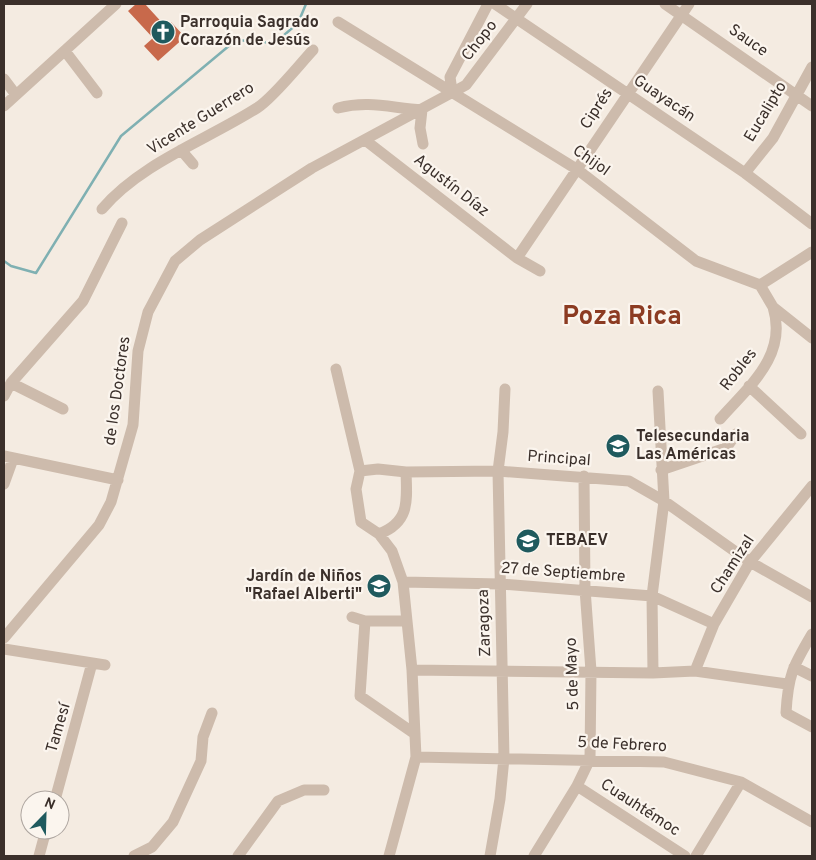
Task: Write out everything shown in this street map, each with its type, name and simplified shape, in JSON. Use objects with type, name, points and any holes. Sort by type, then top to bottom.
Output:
[{"type":"street","points":[[4,106],[116,4]]},
{"type":"street","points":[[452,91],[450,77],[488,4]]},
{"type":"street","name":"Guayacán","points":[[495,4],[745,173],[812,224]]},
{"type":"street","name":"Chopo","points":[[452,91],[466,85],[517,20],[527,4]]},
{"type":"street","name":"Sauce","points":[[665,4],[812,106]]},
{"type":"street","name":"Ciprés","points":[[517,258],[689,4]]},
{"type":"street","name":"Chijol","points":[[338,22],[578,170],[696,261],[760,285]]},
{"type":"street","name":"Vicente Guerrero","points":[[102,210],[117,192],[181,150],[259,107],[313,50]]},
{"type":"street","points":[[65,51],[97,93]]},
{"type":"street","name":"Eucalipto","points":[[745,173],[773,138],[795,94],[812,67]]},
{"type":"street","points":[[4,79],[16,95]]},
{"type":"street","name":"de los Doctores","points":[[4,638],[99,525],[111,502],[133,425],[138,352],[148,312],[175,261],[200,240],[312,168],[422,110],[452,91]]},
{"type":"street","points":[[338,108],[366,103],[422,110],[420,128],[423,144]]},
{"type":"street","points":[[420,128],[432,124]]},
{"type":"street","name":"Agustín Díaz","points":[[365,140],[517,258],[540,271]]},
{"type":"street","points":[[181,150],[193,164]]},
{"type":"street","points":[[4,396],[11,383],[83,301],[122,223]]},
{"type":"street","points":[[812,252],[760,285],[773,307],[812,338]]},
{"type":"street","name":"Robles","points":[[720,419],[768,364],[775,349],[778,323],[773,307]]},
{"type":"street","points":[[336,369],[360,471],[356,489],[361,522],[379,534],[392,551],[403,582],[412,670],[416,757],[389,856]]},
{"type":"street","points":[[11,383],[62,408]]},
{"type":"street","points":[[749,386],[801,434]]},
{"type":"street","name":"Zaragoza","points":[[490,856],[500,799],[504,758],[498,471],[503,432],[504,389]]},
{"type":"street","points":[[653,673],[652,596],[664,501],[658,391]]},
{"type":"street","points":[[661,470],[726,448],[736,434]]},
{"type":"street","points":[[4,484],[8,458],[118,480]]},
{"type":"street","name":"Principal","points":[[360,471],[378,469],[406,472],[498,471],[584,476],[629,481],[664,501],[750,562],[812,598]]},
{"type":"street","points":[[379,534],[393,528],[402,516],[407,497],[406,472]]},
{"type":"street","name":"5 de Mayo","points":[[534,856],[578,786],[590,759],[591,671],[585,589],[584,476]]},
{"type":"street","name":"Chamizal","points":[[695,671],[714,624],[750,562],[812,486]]},
{"type":"street","name":"27 de Septiembre","points":[[403,582],[501,584],[585,589],[652,596],[714,624]]},
{"type":"street","points":[[352,617],[365,621],[407,620]]},
{"type":"street","points":[[365,621],[360,696],[416,734]]},
{"type":"street","points":[[812,634],[794,666],[787,684],[786,713],[812,727]]},
{"type":"street","points":[[4,649],[106,665]]},
{"type":"street","name":"Tamesí","points":[[58,790],[86,693],[92,663]]},
{"type":"street","points":[[794,666],[812,676]]},
{"type":"street","points":[[412,670],[653,673],[695,671],[787,684]]},
{"type":"street","points":[[139,855],[152,847],[174,822],[202,761],[203,737],[212,712]]},
{"type":"street","name":"5 de Febrero","points":[[416,757],[590,759],[664,762],[741,782],[812,822]]},
{"type":"street","points":[[696,856],[741,782]]},
{"type":"street","name":"Cuauhtémoc","points":[[578,786],[685,856]]},
{"type":"street","points":[[238,856],[278,800],[304,790],[324,790]]},
{"type":"street","points":[[39,856],[43,840]]},
{"type":"building","name":"Parroquia Sagrado Corazón de Jesús","points":[[136,4],[145,4],[166,27],[171,22],[185,37],[158,61],[144,46],[153,38],[128,11]]},
{"type":"waterway","points":[[4,261],[11,266],[36,273],[121,136],[236,40],[275,43],[298,23],[306,4]]},
{"type":"place","name":"Parroquia Sagrado Corazón de Jesús","points":[[163,32]]},
{"type":"place","name":"Telesecundaria Las Américas","points":[[618,446]]},
{"type":"place","name":"TEBAEV","points":[[528,541]]},
{"type":"place","name":"Jardín de Niños \"Rafael Alberti\"","points":[[379,586]]},
{"type":"district","name":"Poza Rica","points":[[622,317]]}]
